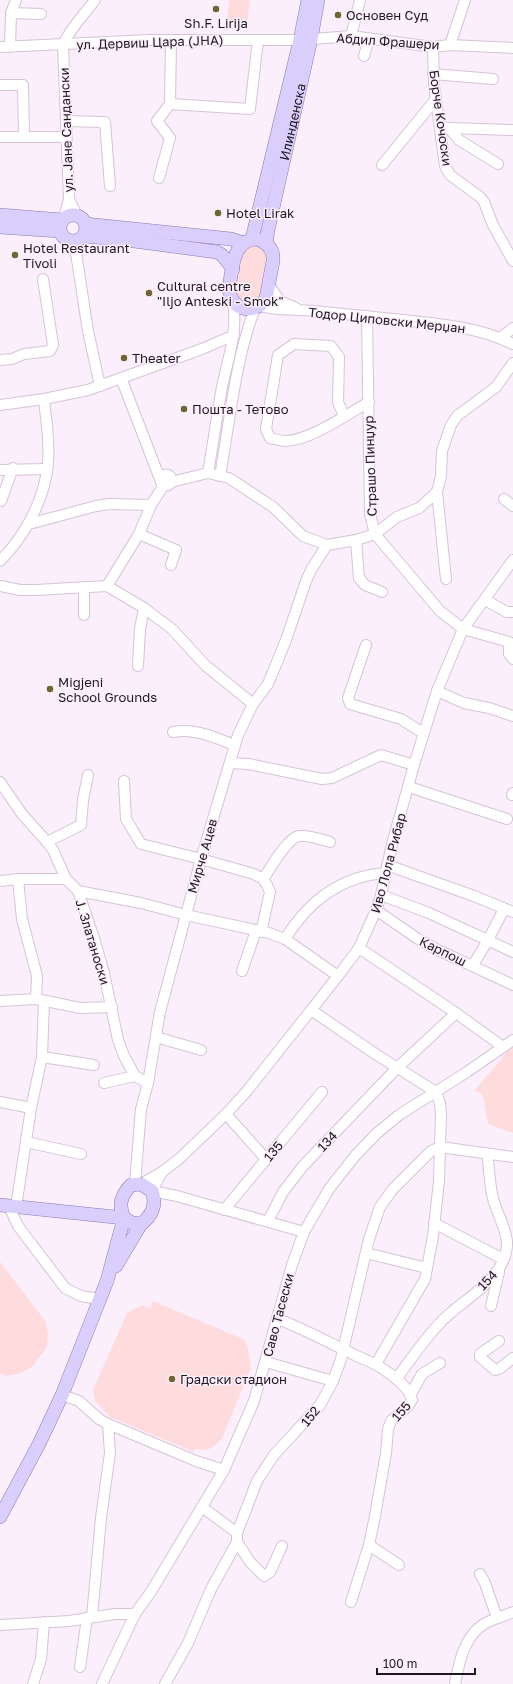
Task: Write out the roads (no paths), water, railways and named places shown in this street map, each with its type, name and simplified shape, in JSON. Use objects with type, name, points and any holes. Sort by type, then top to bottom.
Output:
[{"type":"main road","name":"Илинденска","points":[[258,307],[266,298],[269,285],[273,256],[272,251],[266,243],[306,40],[308,0]]},
{"type":"main road","name":"Илинденска","points":[[233,302],[229,292],[236,251],[247,241],[318,0]]},
{"type":"main road","points":[[0,215],[73,228],[119,239],[217,252],[222,255],[232,269]]},
{"type":"main road","points":[[0,226],[73,228],[247,241],[257,239],[266,243]]},
{"type":"main road","points":[[233,302],[240,308],[246,309],[258,307]]},
{"type":"main road","points":[[99,1215],[121,1199],[126,1190],[143,1187],[154,1206],[150,1216],[141,1224],[107,1281]]},
{"type":"main road","points":[[0,1517],[39,1444],[62,1395],[107,1281],[124,1218],[121,1210],[121,1199]]},
{"type":"main road","points":[[8,1206],[124,1218],[132,1223],[141,1224]]},
{"type":"street","points":[[5,47],[11,13],[16,0]]},
{"type":"street","points":[[63,45],[67,34],[95,0]]},
{"type":"street","points":[[351,36],[360,0]]},
{"type":"street","points":[[450,45],[465,0]]},
{"type":"street","points":[[11,13],[41,14]]},
{"type":"street","name":"Абдил Фрашери","points":[[306,40],[351,36],[433,47],[450,45],[513,48]]},
{"type":"street","points":[[364,56],[369,39]]},
{"type":"street","points":[[159,178],[170,138],[157,121],[170,104],[171,40]]},
{"type":"street","name":"ул. Дервиш Цара (ЈНА)","points":[[5,47],[171,40],[306,40]]},
{"type":"street","points":[[170,104],[250,109],[258,40]]},
{"type":"street","name":"ул. Јане Сандански","points":[[63,45],[69,199],[73,228]]},
{"type":"street","name":"Борче Кочоски","points":[[433,47],[433,74],[436,99],[445,128],[445,166],[450,175],[480,196],[493,225],[513,262]]},
{"type":"street","points":[[433,74],[494,79]]},
{"type":"street","points":[[0,85],[23,85],[24,138]]},
{"type":"street","points":[[382,165],[436,99]]},
{"type":"street","points":[[66,121],[105,122],[110,186]]},
{"type":"street","points":[[445,128],[513,130]]},
{"type":"street","points":[[445,128],[459,140],[498,164]]},
{"type":"street","points":[[0,137],[66,137]]},
{"type":"street","points":[[73,228],[88,331],[100,386]]},
{"type":"street","points":[[0,360],[12,359],[24,354],[50,351],[53,344],[43,279]]},
{"type":"street","points":[[269,285],[280,301],[303,310]]},
{"type":"street","name":"Илинденска","points":[[208,472],[222,390],[234,335],[235,318],[233,302]]},
{"type":"street","name":"Илинденска","points":[[220,476],[240,361],[250,322],[258,307]]},
{"type":"street","name":"Тодор Циповски Мерџан","points":[[258,307],[446,324],[474,330],[500,338],[513,344]]},
{"type":"street","name":"Страшо Пинџур","points":[[367,316],[370,514],[375,534],[440,611],[463,629]]},
{"type":"street","points":[[500,338],[513,328]]},
{"type":"street","points":[[0,405],[44,399],[100,386],[234,335]]},
{"type":"street","points":[[344,416],[338,402],[340,357],[331,346],[294,344],[278,355],[266,429],[270,438],[285,441],[300,439],[344,416],[369,402]]},
{"type":"street","points":[[446,579],[437,492],[441,476],[442,451],[451,425],[457,416],[496,387],[513,363]]},
{"type":"street","points":[[121,378],[155,465],[166,479]]},
{"type":"street","points":[[222,390],[234,393]]},
{"type":"street","points":[[0,561],[29,524],[43,491],[48,462],[44,399]]},
{"type":"street","points":[[0,470],[13,468],[47,469]]},
{"type":"street","points":[[2,501],[13,468]]},
{"type":"street","points":[[166,479],[185,478],[208,472],[229,478],[273,507],[303,536],[327,545],[356,540],[375,534],[398,518],[419,508],[437,492]]},
{"type":"street","points":[[107,586],[139,534],[151,505],[166,479]]},
{"type":"street","points":[[504,499],[513,506]]},
{"type":"street","points":[[29,524],[96,506],[109,504],[151,505]]},
{"type":"street","points":[[139,534],[176,550],[171,565]]},
{"type":"street","points":[[356,540],[359,578],[365,585],[382,592]]},
{"type":"street","name":"Мирче Ацев","points":[[143,1187],[141,1108],[148,1083],[160,1012],[201,859],[235,745],[245,718],[253,704],[268,684],[286,640],[306,581],[311,570],[327,545]]},
{"type":"street","name":"Иво Лола Рибар","points":[[143,1187],[162,1172],[226,1114],[247,1091],[359,948],[381,896],[386,869],[414,765],[437,691],[463,629],[513,560]]},
{"type":"street","points":[[0,586],[20,590],[107,586],[144,608],[172,629],[205,665],[253,704]]},
{"type":"street","points":[[84,587],[84,615]]},
{"type":"street","points":[[485,600],[506,612],[513,612]]},
{"type":"street","points":[[138,666],[140,629],[144,608]]},
{"type":"street","points":[[463,629],[508,642],[509,654],[513,659]]},
{"type":"street","points":[[366,645],[348,698],[350,704],[401,719],[423,733]]},
{"type":"street","points":[[437,691],[464,703],[489,708],[513,716]]},
{"type":"street","points":[[173,732],[183,730],[194,731],[235,745]]},
{"type":"street","points":[[230,763],[248,764],[322,779],[332,778],[381,755],[414,765]]},
{"type":"street","points":[[48,842],[81,825],[83,800],[88,775]]},
{"type":"street","points":[[124,781],[126,819],[141,844],[254,874],[263,879],[267,885],[270,892],[259,931],[242,971]]},
{"type":"street","name":"Ј. Златаноски","points":[[0,782],[22,814],[48,842],[66,879],[78,891],[93,935],[112,1007],[118,1040],[124,1056],[136,1076],[148,1083]]},
{"type":"street","points":[[409,787],[507,818]]},
{"type":"street","points":[[263,879],[279,855],[293,839],[298,836],[313,837],[330,842]]},
{"type":"street","points":[[285,939],[293,926],[318,899],[351,881],[386,869],[474,896],[508,911],[488,940],[473,966]]},
{"type":"street","points":[[18,879],[22,919],[37,976],[40,1000],[42,1057],[31,1108],[26,1142],[8,1206],[18,1226],[66,1288],[80,1296],[93,1298],[99,1302]]},
{"type":"street","points":[[0,881],[18,879],[66,879]]},
{"type":"street","points":[[78,891],[141,902],[186,915],[259,931],[285,939],[338,976]]},
{"type":"street","points":[[381,896],[429,913],[513,952]]},
{"type":"street","name":"Карпош","points":[[376,910],[418,939],[438,950],[513,985]]},
{"type":"street","points":[[359,948],[456,1013],[503,1047]]},
{"type":"street","points":[[0,1001],[40,1000],[80,1008],[112,1007]]},
{"type":"street","points":[[311,1010],[397,1068],[436,1092],[440,1103],[439,1180],[427,1268],[421,1288],[376,1364]]},
{"type":"street","name":"134","points":[[268,1221],[282,1192],[304,1166],[397,1068],[456,1013]]},
{"type":"street","points":[[156,1037],[201,1050]]},
{"type":"street","name":"Саво Тасески","points":[[102,1684],[135,1614],[152,1590],[224,1470],[252,1407],[266,1362],[292,1265],[304,1232],[329,1189],[355,1156],[376,1134],[399,1115],[513,1040]]},
{"type":"street","points":[[42,1057],[94,1065]]},
{"type":"street","points":[[104,1083],[136,1076]]},
{"type":"street","name":"135","points":[[224,1210],[322,1092]]},
{"type":"street","points":[[0,1102],[31,1108]]},
{"type":"street","points":[[226,1114],[266,1159]]},
{"type":"street","points":[[26,1142],[81,1154]]},
{"type":"street","points":[[440,1146],[513,1157]]},
{"type":"street","name":"152","points":[[165,1684],[188,1643],[211,1589],[237,1537],[257,1481],[274,1455],[320,1405],[333,1381],[341,1360],[366,1253],[380,1207],[388,1196],[431,1151],[440,1146]]},
{"type":"street","name":"154","points":[[396,1379],[439,1324],[451,1312],[490,1281],[502,1262],[506,1250],[506,1237],[502,1220],[495,1204],[486,1154]]},
{"type":"street","points":[[143,1187],[304,1232]]},
{"type":"street","points":[[434,1223],[502,1262],[491,1306]]},
{"type":"street","points":[[366,1253],[427,1268]]},
{"type":"street","name":"155","points":[[277,1319],[302,1328],[376,1364],[387,1371],[411,1394],[412,1400],[408,1406],[391,1421],[388,1429],[386,1453],[369,1545],[351,1602]]},
{"type":"street","points":[[499,1341],[480,1354],[480,1357],[495,1370],[499,1369],[513,1358]]},
{"type":"street","points":[[266,1362],[333,1381]]},
{"type":"street","points":[[411,1394],[422,1374],[440,1363]]},
{"type":"street","points":[[62,1395],[79,1401],[99,1419],[108,1424],[196,1461],[224,1470]]},
{"type":"street","points":[[80,1667],[90,1618],[110,1453],[108,1424]]},
{"type":"street","points":[[202,1507],[237,1537],[250,1562],[264,1576],[270,1572],[282,1546]]},
{"type":"street","points":[[369,1545],[399,1565]]},
{"type":"street","points":[[480,1574],[485,1583],[497,1618]]},
{"type":"street","points":[[455,1684],[462,1654],[474,1633],[483,1625],[513,1612]]},
{"type":"street","points":[[0,1626],[90,1618],[115,1614],[135,1614]]},
{"type":"street","points":[[33,1684],[41,1659],[44,1622]]},
{"type":"place","name":"Sh.F. Lirija","points":[[216,9]]},
{"type":"place","name":"Основен Суд","points":[[338,15]]},
{"type":"place","name":"Hotel Lirak","points":[[218,213]]},
{"type":"place","name":"Hotel Restaurant Tivoli","points":[[15,255]]},
{"type":"place","name":"Cultural centre \"Iljo Anteski - Smok\"","points":[[149,293]]},
{"type":"place","name":"Theater","points":[[124,358]]},
{"type":"place","name":"Пошта - Тетово","points":[[184,409]]},
{"type":"place","name":"Migjeni School Grounds","points":[[50,689]]},
{"type":"place","name":"Градски стадион","points":[[172,1379]]}]
